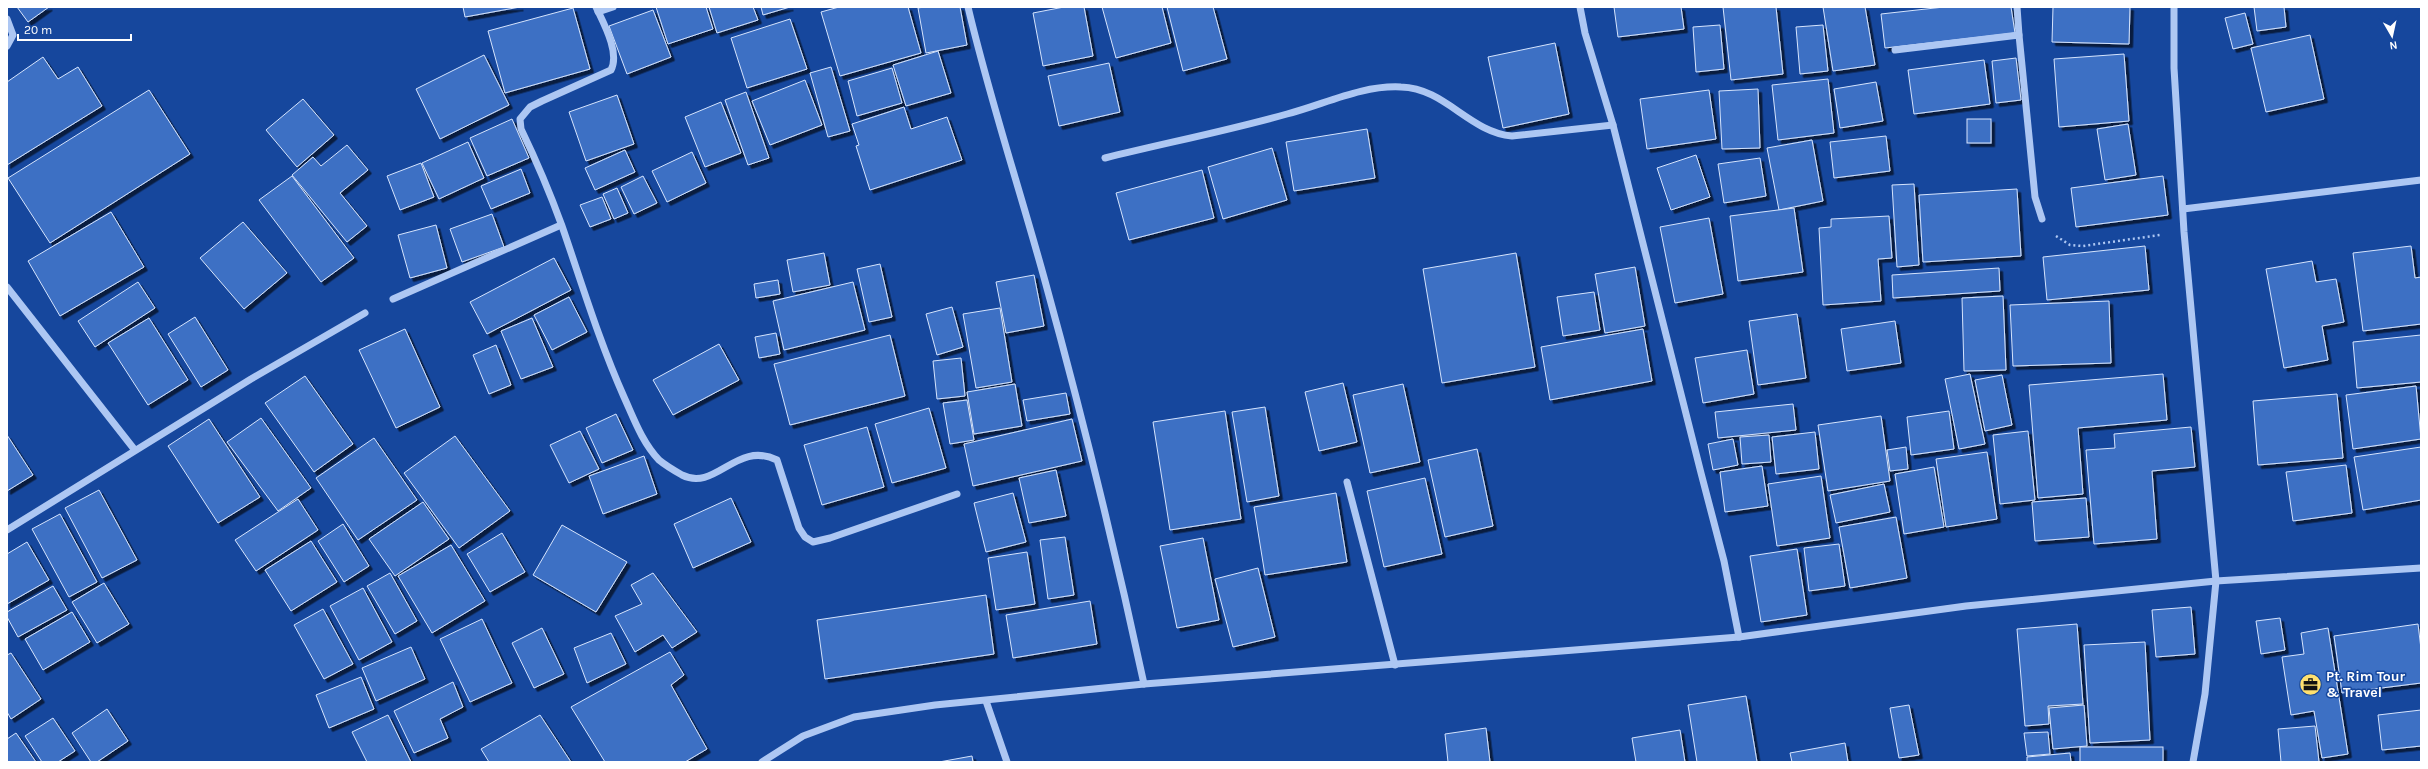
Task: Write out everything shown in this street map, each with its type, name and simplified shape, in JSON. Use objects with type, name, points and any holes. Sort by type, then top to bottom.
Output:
[{"type":"street","points":[[613,7],[597,10],[614,54],[615,63],[611,70],[542,101],[527,110],[520,119],[520,129],[561,225],[604,353],[641,436],[660,460],[681,475],[693,479],[703,478],[751,455],[765,454],[777,460],[799,528],[805,537],[813,542],[830,538],[957,494]]},
{"type":"street","points":[[968,7],[978,50],[1046,282],[1097,477],[1144,684]]},
{"type":"street","points":[[1580,7],[1585,34],[1613,125],[1724,562],[1739,637]]},
{"type":"street","points":[[2017,7],[2035,197],[2042,219]]},
{"type":"street","points":[[2174,7],[2174,68],[2184,232],[2216,581],[2205,694],[2193,762]]},
{"type":"street","points":[[7,19],[12,34],[7,46]]},
{"type":"street","points":[[1895,50],[2019,35]]},
{"type":"street","points":[[1105,158],[1287,114],[1369,89],[1402,87],[1422,90],[1440,99],[1478,126],[1496,134],[1512,136],[1613,125]]},
{"type":"street","points":[[2183,209],[2421,180]]},
{"type":"street","points":[[393,299],[561,225]]},
{"type":"street","points":[[7,287],[134,449]]},
{"type":"street","points":[[7,530],[134,449],[365,313]]},
{"type":"street","points":[[1347,482],[1395,665]]},
{"type":"street","points":[[762,762],[803,736],[854,717],[935,705],[1144,684],[1739,637],[1966,606],[2216,581],[2421,568]]},
{"type":"street","points":[[986,700],[1007,762]]},
{"type":"path","points":[[2042,219],[2050,231],[2070,245],[2083,246],[2184,232]]},
{"type":"building","points":[[17,7],[49,7],[28,22]]},
{"type":"building","points":[[463,7],[520,7],[465,17]]},
{"type":"building","points":[[656,7],[706,7],[713,29],[668,44]]},
{"type":"building","points":[[709,7],[753,7],[758,20],[717,33]]},
{"type":"building","points":[[761,7],[790,7],[763,15]]},
{"type":"building","points":[[839,7],[908,7],[921,53],[840,76],[821,12]]},
{"type":"building","points":[[960,7],[967,45],[926,53],[918,8]]},
{"type":"building","points":[[1064,7],[1084,7],[1093,56],[1043,66],[1033,13]]},
{"type":"building","points":[[1102,7],[1162,7],[1171,43],[1116,58]]},
{"type":"building","points":[[1167,7],[1213,7],[1227,59],[1183,71]]},
{"type":"building","points":[[1614,7],[1681,7],[1684,29],[1618,37]]},
{"type":"building","points":[[1723,7],[1776,7],[1783,74],[1731,80]]},
{"type":"building","points":[[1823,7],[1865,7],[1875,65],[1833,71]]},
{"type":"building","points":[[1944,7],[2011,7],[2015,33],[1885,48],[1881,14]]},
{"type":"building","points":[[2053,7],[2130,7],[2129,44],[2052,42]]},
{"type":"building","points":[[2254,7],[2284,7],[2286,27],[2257,31]]},
{"type":"building","points":[[573,8],[590,69],[505,93],[488,31]]},
{"type":"building","points":[[653,10],[671,57],[627,74],[609,26]]},
{"type":"building","points":[[2245,13],[2253,44],[2233,49],[2225,18]]},
{"type":"building","points":[[790,19],[807,69],[747,88],[731,38]]},
{"type":"building","points":[[1720,25],[1724,69],[1696,72],[1693,27]]},
{"type":"building","points":[[1823,25],[1828,71],[1800,74],[1796,27]]},
{"type":"building","points":[[2310,35],[2324,99],[2266,112],[2251,48]]},
{"type":"building","points":[[1555,43],[1569,114],[1503,128],[1488,57]]},
{"type":"building","points":[[938,51],[951,93],[906,106],[893,65]]},
{"type":"building","points":[[2124,54],[2129,121],[2059,127],[2054,59]]},
{"type":"building","points":[[484,55],[509,105],[440,139],[416,89]]},
{"type":"building","points":[[43,57],[58,79],[78,67],[102,106],[7,165],[7,82]]},
{"type":"building","points":[[2016,58],[2021,100],[1996,103],[1992,61]]},
{"type":"building","points":[[1984,60],[1990,104],[1914,114],[1908,70]]},
{"type":"building","points":[[1109,63],[1120,112],[1059,126],[1048,76]]},
{"type":"building","points":[[831,67],[850,131],[828,137],[810,73]]},
{"type":"building","points":[[892,68],[902,103],[857,116],[848,81]]},
{"type":"building","points":[[1828,79],[1834,133],[1778,140],[1772,85]]},
{"type":"building","points":[[805,80],[822,125],[770,145],[752,101]]},
{"type":"building","points":[[1876,82],[1883,121],[1840,128],[1834,89]]},
{"type":"building","points":[[1758,89],[1760,148],[1722,149],[1719,91]]},
{"type":"building","points":[[149,90],[190,154],[50,243],[8,178]]},
{"type":"building","points":[[1709,90],[1716,139],[1647,149],[1640,99]]},
{"type":"building","points":[[746,92],[769,158],[748,165],[725,100]]},
{"type":"building","points":[[617,95],[634,144],[586,161],[569,112]]},
{"type":"building","points":[[303,99],[334,135],[297,167],[266,130]]},
{"type":"building","points":[[721,102],[741,153],[705,167],[685,117]]},
{"type":"building","points":[[904,107],[911,129],[947,117],[962,160],[870,190],[856,146],[859,145],[852,124]]},
{"type":"building","points":[[512,119],[529,158],[487,176],[470,138]]},
{"type":"building","points":[[1967,119],[1991,119],[1991,143],[1967,143]]},
{"type":"building","points":[[2128,124],[2136,175],[2105,180],[2097,129]]},
{"type":"building","points":[[1367,129],[1375,178],[1294,191],[1286,142]]},
{"type":"building","points":[[1886,136],[1890,171],[1834,178],[1830,142]]},
{"type":"building","points":[[1812,140],[1823,201],[1779,210],[1767,148]]},
{"type":"building","points":[[468,142],[484,178],[439,199],[422,163]]},
{"type":"building","points":[[347,145],[368,170],[340,193],[367,226],[347,242],[292,175],[313,157],[321,166]]},
{"type":"building","points":[[1272,148],[1287,200],[1223,219],[1208,167]]},
{"type":"building","points":[[625,150],[635,172],[595,190],[585,168]]},
{"type":"building","points":[[692,152],[706,183],[667,202],[652,171]]},
{"type":"building","points":[[1696,155],[1710,197],[1671,210],[1657,168]]},
{"type":"building","points":[[1760,158],[1766,196],[1724,203],[1718,164]]},
{"type":"building","points":[[421,163],[434,197],[400,210],[387,176]]},
{"type":"building","points":[[521,169],[530,193],[491,209],[481,186]]},
{"type":"building","points":[[1202,170],[1214,218],[1129,240],[1116,193]]},
{"type":"building","points":[[292,176],[354,258],[321,282],[259,200]]},
{"type":"building","points":[[643,176],[657,203],[634,214],[621,187]]},
{"type":"building","points":[[2163,176],[2168,215],[2076,227],[2071,188]]},
{"type":"building","points":[[1914,184],[1919,265],[1897,267],[1892,185]]},
{"type":"building","points":[[617,188],[628,213],[614,219],[603,194]]},
{"type":"building","points":[[2017,189],[2021,256],[1923,262],[1919,195]]},
{"type":"building","points":[[602,197],[611,219],[590,227],[580,205]]},
{"type":"building","points":[[1794,208],[1803,272],[1738,281],[1730,216]]},
{"type":"building","points":[[111,212],[144,267],[60,316],[28,261]]},
{"type":"building","points":[[492,214],[504,247],[462,262],[450,229]]},
{"type":"building","points":[[1889,216],[1892,258],[1878,259],[1881,301],[1823,305],[1819,228],[1831,227],[1831,219]]},
{"type":"building","points":[[1709,218],[1723,294],[1675,303],[1660,227]]},
{"type":"building","points":[[243,222],[287,273],[244,309],[200,258]]},
{"type":"building","points":[[436,225],[447,268],[410,278],[398,235]]},
{"type":"building","points":[[2145,246],[2149,290],[2047,300],[2043,257]]},
{"type":"building","points":[[2411,246],[2415,278],[2421,277],[2421,324],[2363,331],[2353,253]]},
{"type":"building","points":[[824,253],[830,285],[793,292],[787,260]]},
{"type":"building","points":[[1516,253],[1535,367],[1442,383],[1423,269]]},
{"type":"building","points":[[554,258],[571,290],[487,334],[470,302]]},
{"type":"building","points":[[2312,261],[2316,282],[2336,279],[2344,322],[2322,326],[2328,360],[2284,368],[2266,269]]},
{"type":"building","points":[[880,264],[892,317],[869,322],[857,269]]},
{"type":"building","points":[[1635,267],[1645,326],[1605,333],[1595,274]]},
{"type":"building","points":[[1999,268],[2000,291],[1893,298],[1892,275]]},
{"type":"building","points":[[1034,275],[1044,326],[1006,333],[996,282]]},
{"type":"building","points":[[778,280],[780,294],[756,298],[754,284]]},
{"type":"building","points":[[138,282],[155,308],[95,347],[78,321]]},
{"type":"building","points":[[853,282],[865,330],[784,350],[773,301]]},
{"type":"building","points":[[1594,292],[1600,330],[1563,336],[1557,297]]},
{"type":"building","points":[[2003,296],[2006,370],[1964,371],[1962,298]]},
{"type":"building","points":[[569,297],[587,332],[552,350],[534,315]]},
{"type":"building","points":[[2109,301],[2111,363],[2013,366],[2010,305]]},
{"type":"building","points":[[952,307],[963,347],[937,355],[926,314]]},
{"type":"building","points":[[1000,308],[1012,382],[976,388],[963,314]]},
{"type":"building","points":[[1797,314],[1806,378],[1758,385],[1749,321]]},
{"type":"building","points":[[195,317],[228,370],[201,387],[168,334]]},
{"type":"building","points":[[149,318],[188,380],[148,405],[108,343]]},
{"type":"building","points":[[532,318],[553,367],[521,379],[501,331]]},
{"type":"building","points":[[1895,321],[1901,363],[1847,371],[1841,329]]},
{"type":"building","points":[[405,329],[440,407],[396,428],[359,350]]},
{"type":"building","points":[[1643,329],[1652,381],[1550,400],[1541,347]]},
{"type":"building","points":[[776,333],[780,354],[759,358],[755,337]]},
{"type":"building","points":[[890,335],[905,396],[790,425],[774,364]]},
{"type":"building","points":[[2421,335],[2421,382],[2357,388],[2353,342]]},
{"type":"building","points":[[719,344],[739,380],[673,415],[653,380]]},
{"type":"building","points":[[496,345],[511,385],[489,394],[473,355]]},
{"type":"building","points":[[1747,350],[1754,394],[1703,403],[1695,358]]},
{"type":"building","points":[[961,358],[965,396],[937,399],[933,361]]},
{"type":"building","points":[[1970,374],[1985,444],[1959,449],[1945,379]]},
{"type":"building","points":[[2163,374],[2167,420],[2078,428],[2083,494],[2038,498],[2029,385]]},
{"type":"building","points":[[2002,375],[2012,425],[1985,431],[1975,380]]},
{"type":"building","points":[[305,376],[353,444],[314,472],[265,403]]},
{"type":"building","points":[[1343,383],[1357,442],[1319,451],[1305,392]]},
{"type":"building","points":[[1015,384],[1022,426],[974,434],[967,392]]},
{"type":"building","points":[[1403,384],[1420,462],[1370,473],[1353,395]]},
{"type":"building","points":[[2416,386],[2421,439],[2353,449],[2346,395]]},
{"type":"building","points":[[1066,393],[1070,414],[1027,421],[1023,400]]},
{"type":"building","points":[[2337,394],[2343,458],[2258,465],[2253,401]]},
{"type":"building","points":[[967,400],[974,440],[950,444],[943,403]]},
{"type":"building","points":[[1793,404],[1796,430],[1718,438],[1715,412]]},
{"type":"building","points":[[1265,407],[1279,496],[1247,502],[1232,412]]},
{"type":"building","points":[[929,408],[946,468],[892,483],[875,424]]},
{"type":"building","points":[[1225,411],[1241,519],[1170,530],[1153,422]]},
{"type":"building","points":[[1949,411],[1954,449],[1911,455],[1907,417]]},
{"type":"building","points":[[616,414],[633,450],[602,463],[586,428]]},
{"type":"building","points":[[1881,416],[1890,481],[1828,491],[1818,425]]},
{"type":"building","points":[[261,418],[311,488],[278,511],[227,442]]},
{"type":"building","points":[[209,419],[260,497],[218,523],[168,446]]},
{"type":"building","points":[[1072,419],[1082,461],[973,486],[964,444]]},
{"type":"building","points":[[867,427],[884,487],[822,505],[804,445]]},
{"type":"building","points":[[2191,427],[2195,467],[2152,471],[2157,539],[2094,544],[2086,450],[2115,448],[2114,434]]},
{"type":"building","points":[[580,431],[599,469],[569,483],[550,445]]},
{"type":"building","points":[[2028,431],[2035,500],[2000,504],[1993,435]]},
{"type":"building","points":[[1815,432],[1819,469],[1776,474],[1772,437]]},
{"type":"building","points":[[7,435],[33,475],[7,491]]},
{"type":"building","points":[[1769,435],[1771,462],[1742,464],[1740,437]]},
{"type":"building","points":[[455,436],[510,511],[459,548],[404,473]]},
{"type":"building","points":[[374,438],[417,500],[358,540],[316,478]]},
{"type":"building","points":[[1733,439],[1738,465],[1713,470],[1708,444]]},
{"type":"building","points":[[1906,447],[1908,469],[1890,471],[1887,450]]},
{"type":"building","points":[[2421,447],[2421,500],[2363,510],[2354,457]]},
{"type":"building","points":[[1477,449],[1493,526],[1445,537],[1428,460]]},
{"type":"building","points":[[1987,452],[1997,519],[1946,527],[1936,459]]},
{"type":"building","points":[[644,456],[657,494],[603,514],[589,476]]},
{"type":"building","points":[[2346,465],[2352,513],[2293,521],[2286,472]]},
{"type":"building","points":[[1762,466],[1768,506],[1725,512],[1720,472]]},
{"type":"building","points":[[1934,467],[1944,527],[1904,534],[1895,474]]},
{"type":"building","points":[[1056,470],[1066,516],[1029,523],[1019,478]]},
{"type":"building","points":[[1821,476],[1830,538],[1777,546],[1768,484]]},
{"type":"building","points":[[1425,478],[1442,554],[1384,567],[1367,491]]},
{"type":"building","points":[[1884,484],[1890,512],[1836,523],[1830,495]]},
{"type":"building","points":[[99,490],[137,560],[102,578],[65,508]]},
{"type":"building","points":[[1013,493],[1026,542],[986,552],[974,503]]},
{"type":"building","points":[[1336,493],[1347,562],[1265,575],[1254,507]]},
{"type":"building","points":[[731,498],[751,542],[693,568],[674,524]]},
{"type":"building","points":[[2086,498],[2089,537],[2035,541],[2032,502]]},
{"type":"building","points":[[298,499],[318,530],[256,571],[235,540]]},
{"type":"building","points":[[423,502],[449,539],[395,576],[369,539]]},
{"type":"building","points":[[60,514],[97,582],[69,597],[32,529]]},
{"type":"building","points":[[1896,517],[1907,578],[1850,588],[1839,527]]},
{"type":"building","points":[[343,524],[369,566],[344,582],[318,541]]},
{"type":"building","points":[[562,525],[627,562],[596,612],[533,575]]},
{"type":"building","points":[[502,533],[525,572],[490,592],[467,554]]},
{"type":"building","points":[[1065,537],[1074,595],[1048,599],[1040,540]]},
{"type":"building","points":[[1203,538],[1219,620],[1177,628],[1160,546]]},
{"type":"building","points":[[311,541],[337,582],[291,611],[265,570]]},
{"type":"building","points":[[27,542],[49,580],[7,604],[7,554]]},
{"type":"building","points":[[1839,544],[1845,586],[1809,591],[1804,548]]},
{"type":"building","points":[[451,545],[485,601],[432,633],[398,576]]},
{"type":"building","points":[[1797,549],[1807,615],[1761,622],[1750,556]]},
{"type":"building","points":[[1027,552],[1035,604],[996,610],[988,558]]},
{"type":"building","points":[[1258,568],[1275,637],[1233,647],[1215,579]]},
{"type":"building","points":[[390,573],[417,621],[395,634],[367,586]]},
{"type":"building","points":[[653,573],[697,632],[672,648],[663,635],[635,652],[615,616],[642,604],[631,585]]},
{"type":"building","points":[[104,583],[129,624],[97,643],[72,602]]},
{"type":"building","points":[[53,586],[67,610],[18,637],[7,617],[7,612]]},
{"type":"building","points":[[363,588],[392,642],[359,660],[330,606]]},
{"type":"building","points":[[986,595],[994,654],[825,679],[817,620]]},
{"type":"building","points":[[1090,601],[1097,644],[1013,658],[1006,615]]},
{"type":"building","points":[[2191,607],[2195,654],[2156,657],[2152,610]]},
{"type":"building","points":[[323,609],[353,664],[324,679],[294,625]]},
{"type":"building","points":[[72,612],[90,642],[43,670],[25,639]]},
{"type":"building","points":[[2280,618],[2285,650],[2261,654],[2256,621]]},
{"type":"building","points":[[482,619],[512,683],[470,702],[440,639]]},
{"type":"building","points":[[2077,624],[2083,704],[2048,706],[2049,724],[2025,726],[2017,629]]},
{"type":"building","points":[[2418,624],[2421,649],[2421,683],[2342,693],[2334,636]]},
{"type":"building","points":[[542,628],[564,674],[534,688],[512,643]]},
{"type":"building","name":"Pt. Rim Tour & Travel","points":[[2328,628],[2348,754],[2322,758],[2314,711],[2291,715],[2282,657],[2304,654],[2301,633]]},
{"type":"building","points":[[611,633],[626,664],[587,683],[574,648]]},
{"type":"building","points":[[2145,642],[2150,740],[2090,743],[2084,645]]},
{"type":"building","points":[[411,647],[425,679],[376,701],[362,668]]},
{"type":"building","points":[[670,652],[684,675],[671,685],[707,749],[685,762],[605,762],[571,707]]},
{"type":"building","points":[[11,653],[41,699],[11,719],[7,712],[7,655]]},
{"type":"building","points":[[361,677],[374,709],[329,728],[316,695]]},
{"type":"building","points":[[453,682],[463,707],[440,719],[448,738],[414,753],[394,711]]},
{"type":"building","points":[[1746,696],[1757,762],[1697,762],[1688,705]]},
{"type":"building","points":[[1909,705],[1919,755],[1899,758],[1890,708]]},
{"type":"building","points":[[2084,705],[2087,746],[2053,749],[2049,708]]},
{"type":"building","points":[[107,709],[128,741],[97,762],[91,762],[72,733]]},
{"type":"building","points":[[2421,710],[2421,746],[2382,750],[2378,715]]},
{"type":"building","points":[[388,715],[411,762],[367,762],[352,732]]},
{"type":"building","points":[[540,715],[571,762],[489,762],[481,749]]},
{"type":"building","points":[[53,718],[75,751],[58,762],[42,762],[25,736]]},
{"type":"building","points":[[2315,726],[2319,762],[2281,762],[2278,729]]},
{"type":"building","points":[[1486,728],[1490,762],[1448,762],[1445,734]]},
{"type":"building","points":[[1680,730],[1685,762],[1636,762],[1632,738]]},
{"type":"building","points":[[2048,732],[2050,754],[2027,756],[2024,733]]},
{"type":"building","points":[[16,733],[36,762],[7,762],[7,739]]},
{"type":"building","points":[[1845,743],[1848,762],[1792,762],[1790,753]]},
{"type":"building","points":[[2080,747],[2163,747],[2163,762],[2080,762]]},
{"type":"building","points":[[2070,753],[2071,762],[2027,762],[2027,757]]},
{"type":"building","points":[[972,756],[973,762],[939,762]]},
{"type":"place","name":"Pt. Rim Tour & Travel","points":[[2311,684]]}]
